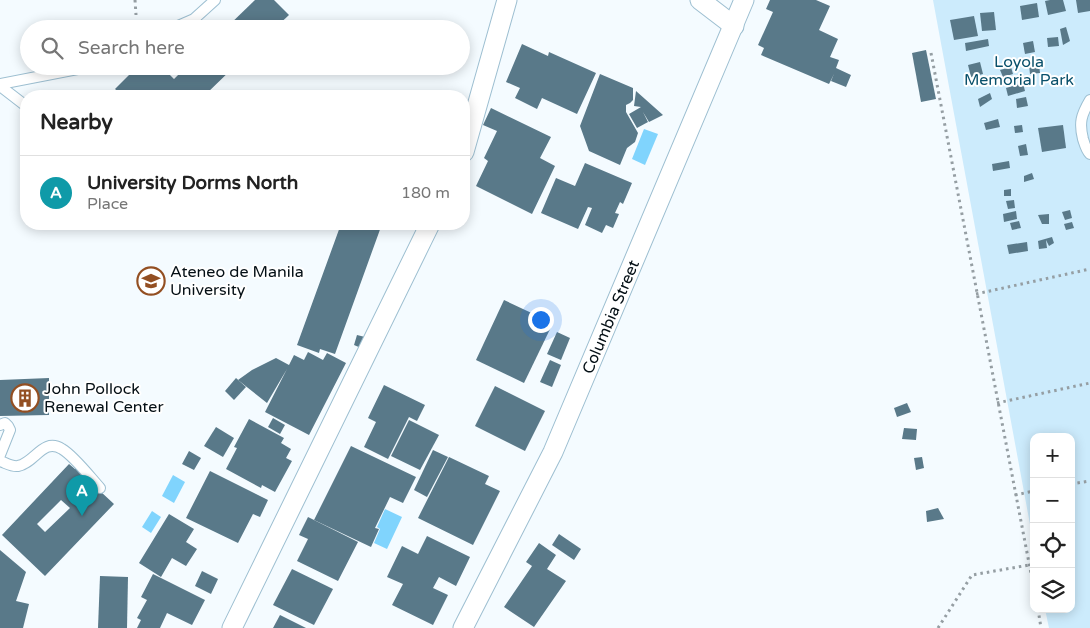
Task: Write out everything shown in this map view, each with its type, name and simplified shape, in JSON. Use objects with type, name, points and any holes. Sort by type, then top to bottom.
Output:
[{"type":"street","points":[[470,131],[507,0]]},
{"type":"street","points":[[700,0],[734,26]]},
{"type":"street","name":"Columbia Street","points":[[463,628],[553,452],[744,0]]},
{"type":"street","points":[[232,628],[427,230]]},
{"type":"lane","points":[[192,20],[215,0]]},
{"type":"lane","points":[[0,85],[49,75]]},
{"type":"lane","points":[[0,85],[20,101]]},
{"type":"lane","points":[[1090,100],[1083,111],[1080,127],[1086,150],[1090,154]]},
{"type":"lane","points":[[0,425],[5,424],[10,430],[0,455]]},
{"type":"lane","points":[[0,461],[12,466],[20,466],[46,446],[55,446],[67,453],[100,488]]},
{"type":"path","points":[[134,0],[136,15]]},
{"type":"path","points":[[931,53],[1030,570]]},
{"type":"path","points":[[976,294],[1090,269]]},
{"type":"path","points":[[997,403],[1090,383]]},
{"type":"path","points":[[1075,483],[1090,481]]},
{"type":"path","points":[[1015,495],[1030,492]]},
{"type":"path","points":[[938,628],[972,576],[1029,565]]},
{"type":"path","points":[[1039,613],[1041,628]]},
{"type":"green space","name":"Loyola Memorial Park","points":[[933,0],[1090,0],[1090,628],[1049,628],[1046,613],[1075,613],[1075,433],[1030,433],[1030,524]]},
{"type":"water","points":[[644,129],[658,134],[645,165],[632,159]]},
{"type":"water","points":[[173,475],[185,482],[174,503],[162,496]]},
{"type":"water","points":[[385,509],[402,517],[387,549],[374,543],[380,529],[377,527]]},
{"type":"water","points":[[152,511],[161,517],[151,533],[142,527]]},
{"type":"building","points":[[255,0],[274,0],[289,15],[284,20],[234,20]]},
{"type":"building","points":[[770,0],[816,0],[830,6],[819,30],[838,39],[830,57],[839,60],[836,68],[851,75],[846,87],[831,81],[834,74],[829,84],[761,55],[764,48],[758,45],[773,12],[766,9]]},
{"type":"building","points":[[1063,0],[1066,11],[1048,15],[1045,1]]},
{"type":"building","points":[[1076,0],[1090,0],[1090,11],[1078,13]]},
{"type":"building","points":[[1037,3],[1039,17],[1022,20],[1020,6]]},
{"type":"building","points":[[994,12],[996,30],[982,31],[980,13]]},
{"type":"building","points":[[974,16],[978,36],[954,40],[950,20]]},
{"type":"building","points":[[1066,27],[1070,41],[1063,45],[1060,29]]},
{"type":"building","points":[[1058,37],[1059,46],[1048,47],[1047,38]]},
{"type":"building","points":[[988,39],[989,46],[966,51],[965,43]]},
{"type":"building","points":[[1033,41],[1035,52],[1025,54],[1023,43]]},
{"type":"building","points":[[522,44],[548,56],[549,52],[596,73],[577,114],[542,98],[537,109],[515,98],[520,88],[506,82]]},
{"type":"building","points":[[926,50],[936,99],[921,102],[912,53]]},
{"type":"building","points":[[980,62],[983,74],[971,77],[968,65]]},
{"type":"building","points":[[1039,64],[1040,73],[1030,74],[1029,65]]},
{"type":"building","points":[[1011,67],[1013,74],[1003,77],[1000,70]]},
{"type":"building","points":[[600,74],[633,88],[633,100],[626,105],[626,112],[638,133],[635,142],[627,148],[620,165],[589,151],[580,126]]},
{"type":"building","points":[[129,75],[170,75],[174,79],[178,75],[226,75],[210,90],[115,89]]},
{"type":"building","points":[[1023,83],[1025,91],[1008,96],[1006,88]]},
{"type":"building","points":[[636,91],[663,115],[649,122],[643,112],[648,122],[637,128],[629,114],[641,107],[634,106]]},
{"type":"building","points":[[990,93],[992,99],[980,107],[978,99]]},
{"type":"building","points":[[1026,97],[1028,106],[1017,108],[1016,99]]},
{"type":"building","points":[[491,108],[551,137],[540,158],[555,166],[532,214],[476,186],[488,161],[484,158],[497,131],[483,125]]},
{"type":"building","points":[[998,119],[1000,127],[986,130],[984,123]]},
{"type":"building","points":[[1022,125],[1023,132],[1015,133],[1014,126]]},
{"type":"building","points":[[1063,125],[1066,148],[1042,152],[1038,128]]},
{"type":"building","points":[[1026,144],[1028,155],[1020,156],[1018,146]]},
{"type":"building","points":[[1009,161],[1010,168],[993,171],[992,164]]},
{"type":"building","points":[[585,163],[632,183],[623,204],[620,202],[615,213],[619,214],[613,228],[606,225],[602,233],[585,225],[592,208],[588,207],[578,229],[541,213],[556,178],[575,186]]},
{"type":"building","points":[[1032,173],[1034,179],[1024,182],[1024,176]]},
{"type":"building","points":[[1011,189],[1011,196],[1004,196],[1004,190]]},
{"type":"building","points":[[1014,200],[1015,208],[1008,209],[1006,201]]},
{"type":"building","points":[[1070,210],[1072,218],[1065,220],[1062,212]]},
{"type":"building","points":[[1016,211],[1017,219],[1004,222],[1003,214]]},
{"type":"building","points":[[1049,214],[1049,224],[1042,224],[1038,215]]},
{"type":"building","points":[[1019,221],[1021,228],[1012,230],[1010,223]]},
{"type":"building","points":[[1072,222],[1074,228],[1066,230],[1064,224]]},
{"type":"building","points":[[339,230],[380,230],[335,354],[320,349],[319,353],[297,345]]},
{"type":"building","points":[[1052,237],[1054,243],[1049,246],[1046,240],[1047,248],[1039,249],[1038,241]]},
{"type":"building","points":[[1027,242],[1028,251],[1009,254],[1007,245]]},
{"type":"building","points":[[504,300],[553,323],[524,383],[476,360]]},
{"type":"building","points":[[557,332],[570,338],[561,360],[547,354]]},
{"type":"building","points":[[357,335],[365,337],[361,348],[354,345]]},
{"type":"building","points":[[308,352],[323,360],[327,353],[346,363],[309,435],[265,412],[287,369],[267,403],[238,380],[252,370],[276,358],[289,365],[294,355],[304,360]]},
{"type":"building","points":[[550,360],[561,365],[552,387],[540,382]]},
{"type":"building","name":"John Pollock Renewal Center","points":[[49,378],[49,415],[0,416],[0,380]]},
{"type":"building","points":[[236,378],[246,387],[234,400],[225,391]]},
{"type":"building","points":[[384,385],[425,405],[417,421],[409,417],[388,459],[364,447],[376,422],[368,418]]},
{"type":"building","points":[[495,386],[545,411],[525,451],[475,426]]},
{"type":"building","points":[[907,403],[911,412],[897,417],[894,408]]},
{"type":"building","points":[[273,418],[285,425],[280,434],[268,427]]},
{"type":"building","points":[[249,419],[284,438],[281,443],[291,449],[286,458],[292,461],[275,492],[262,485],[261,488],[226,469],[237,448],[234,447]]},
{"type":"building","points":[[409,420],[439,435],[420,470],[391,456]]},
{"type":"building","points":[[216,427],[234,438],[223,457],[204,446]]},
{"type":"building","points":[[904,428],[917,429],[916,440],[902,439]]},
{"type":"building","points":[[351,446],[416,477],[403,503],[390,497],[375,528],[379,529],[371,547],[314,520]]},
{"type":"building","points":[[433,450],[448,457],[427,497],[414,490]]},
{"type":"building","points":[[189,451],[201,458],[194,470],[182,464]]},
{"type":"building","points":[[449,457],[489,476],[485,484],[500,491],[473,545],[418,518]]},
{"type":"building","points":[[922,457],[924,468],[916,470],[914,458]]},
{"type":"building","points":[[69,464],[75,469],[78,466],[86,478],[114,504],[45,576],[2,535]],"holes":[[[61,500],[70,508],[45,532],[37,524]]]},
{"type":"building","points":[[210,471],[268,500],[260,517],[253,514],[238,543],[186,518]]},
{"type":"building","points":[[938,508],[944,519],[927,522],[926,511]]},
{"type":"building","points":[[169,514],[194,529],[186,542],[197,549],[186,566],[172,558],[161,577],[139,563]]},
{"type":"building","points":[[308,517],[358,542],[338,581],[297,561],[308,539],[299,535]]},
{"type":"building","points":[[559,534],[581,549],[574,560],[552,545]]},
{"type":"building","points":[[427,536],[470,557],[456,586],[439,577],[433,588],[448,595],[433,625],[392,605],[403,584],[387,577],[402,546],[418,554]]},
{"type":"building","points":[[539,543],[556,555],[547,569],[566,581],[534,627],[504,607],[532,566],[526,562]]},
{"type":"building","points":[[0,550],[26,572],[16,601],[29,604],[23,628],[0,628]]},
{"type":"building","points":[[292,569],[333,589],[314,625],[273,605]]},
{"type":"building","points":[[202,571],[218,579],[211,594],[195,586]]},
{"type":"building","points":[[153,574],[205,600],[192,625],[167,613],[160,628],[137,628],[141,620],[137,618],[147,600],[141,597]]},
{"type":"building","points":[[100,576],[128,577],[127,628],[98,628]]},
{"type":"building","points":[[280,615],[306,628],[273,628]]},
{"type":"place","name":"Ateneo de Manila University","points":[[151,281]]},
{"type":"place","name":"John Pollock Renewal Center","points":[[25,398]]},
{"type":"place","name":"University Dorms North","points":[[82,516]]}]
